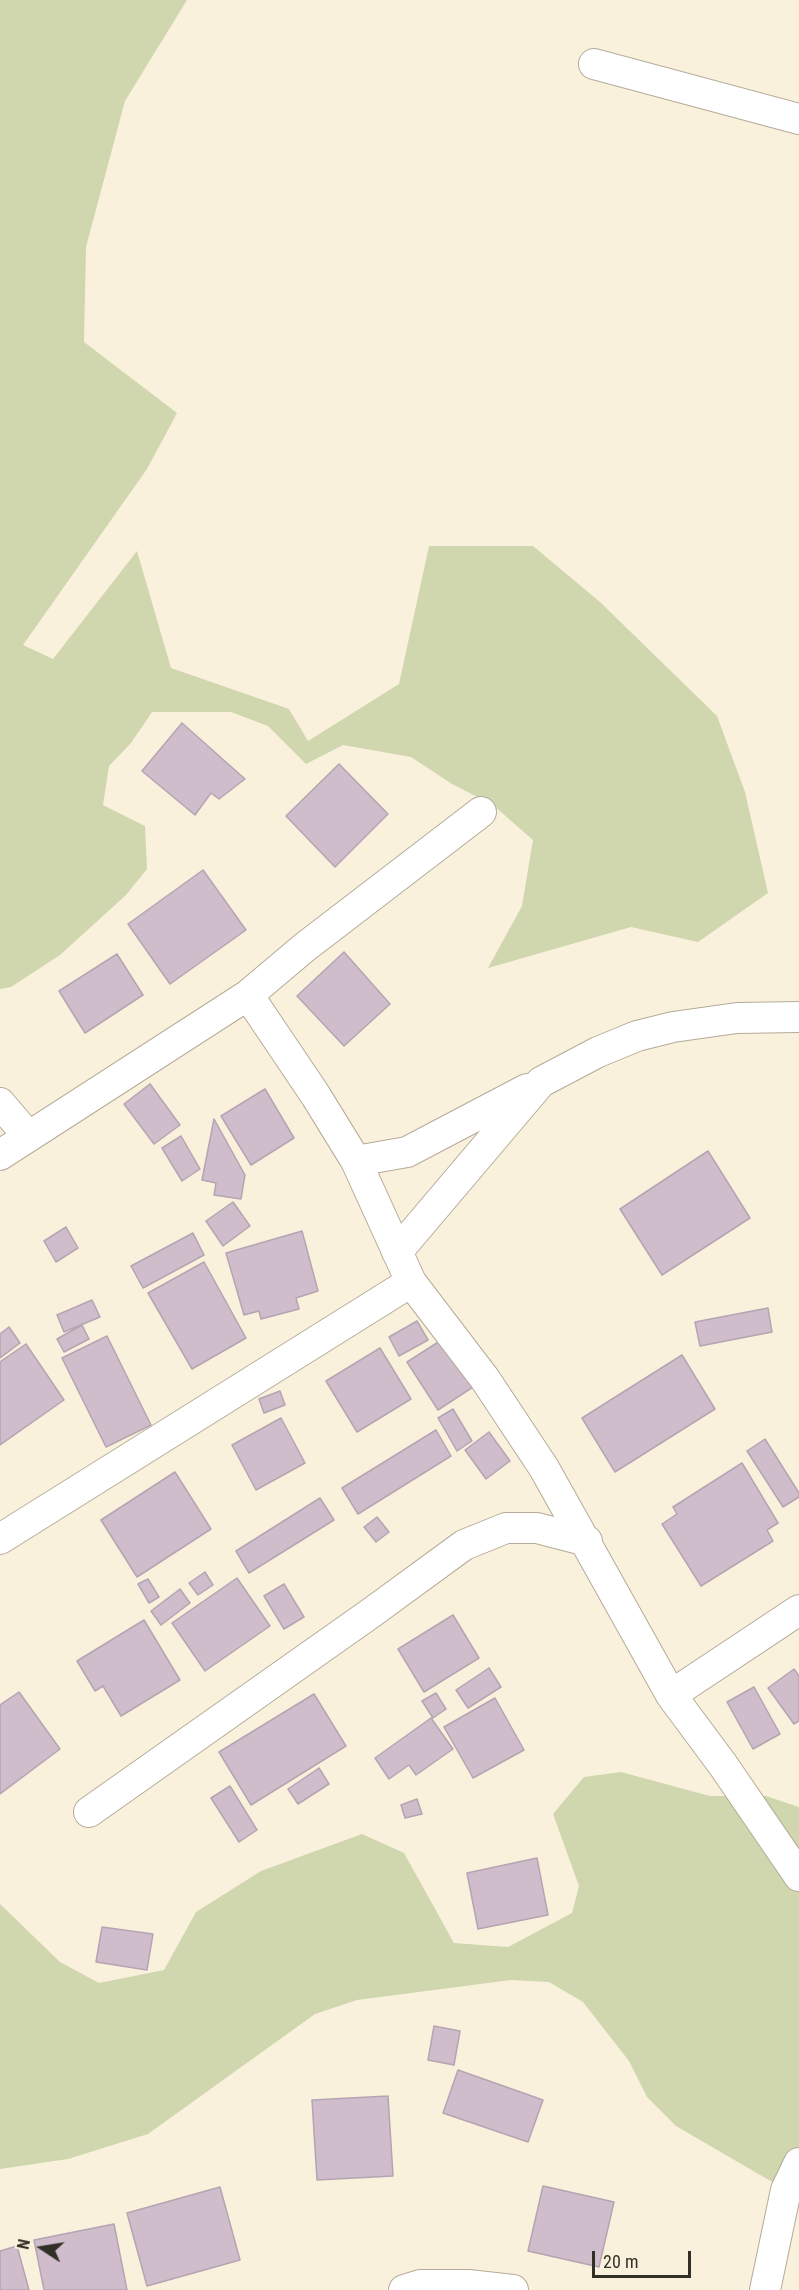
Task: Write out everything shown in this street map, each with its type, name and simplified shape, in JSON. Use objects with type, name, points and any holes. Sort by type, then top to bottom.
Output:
[{"type":"street","points":[[594,64],[799,119]]},
{"type":"street","points":[[0,1155],[248,995],[342,918],[481,812]]},
{"type":"street","points":[[248,995],[316,1096],[356,1161],[411,1282],[485,1379],[544,1467],[671,1695],[723,1765],[799,1876]]},
{"type":"street","points":[[356,1161],[407,1152],[597,1052],[637,1036],[673,1027],[737,1018],[799,1017]]},
{"type":"street","points":[[397,1252],[541,1082]]},
{"type":"street","points":[[0,1103],[28,1136]]},
{"type":"street","points":[[0,1539],[411,1282]]},
{"type":"street","points":[[89,1812],[464,1545],[506,1528],[537,1528],[587,1541]]},
{"type":"street","points":[[671,1695],[799,1610]]},
{"type":"street","points":[[765,2290],[786,2190],[799,2163]]},
{"type":"street","points":[[404,2290],[420,2285],[468,2285],[513,2290]]},
{"type":"green space","points":[[0,0],[187,0],[125,101],[86,247],[84,342],[177,413],[147,469],[23,645],[53,659],[137,551],[171,668],[289,709],[308,741],[399,684],[429,546],[533,546],[600,602],[717,716],[745,792],[768,893],[698,942],[631,927],[488,968],[522,906],[533,840],[493,805],[452,784],[411,757],[343,745],[306,764],[268,726],[231,712],[152,712],[131,743],[109,766],[103,805],[145,826],[147,869],[126,895],[60,955],[11,987],[0,989]]},
{"type":"green space","points":[[621,1772],[710,1796],[766,1796],[799,1807],[799,2196],[676,2126],[647,2097],[629,2061],[583,2002],[549,1982],[511,1980],[357,2000],[315,2014],[148,2134],[68,2159],[0,2169],[0,1904],[60,1962],[99,1983],[164,1970],[196,1912],[261,1871],[362,1834],[404,1853],[454,1943],[508,1947],[572,1913],[579,1886],[553,1814],[584,1777]]},
{"type":"building","points":[[182,723],[245,779],[219,799],[211,793],[195,815],[142,771]]},
{"type":"building","points":[[339,764],[388,814],[335,867],[286,816]]},
{"type":"building","points":[[203,870],[246,930],[170,984],[128,924]]},
{"type":"building","points":[[344,952],[390,1004],[344,1046],[297,996]]},
{"type":"building","points":[[117,954],[143,995],[85,1033],[59,991]]},
{"type":"building","points":[[150,1084],[180,1125],[154,1144],[124,1104]]},
{"type":"building","points":[[265,1089],[294,1138],[251,1165],[221,1116]]},
{"type":"building","points":[[214,1119],[245,1175],[241,1199],[214,1195],[216,1183],[202,1180]]},
{"type":"building","points":[[181,1136],[200,1169],[182,1181],[162,1148]]},
{"type":"building","points":[[708,1151],[750,1218],[662,1275],[620,1209]]},
{"type":"building","points":[[233,1202],[250,1226],[223,1246],[206,1221]]},
{"type":"building","points":[[66,1227],[78,1248],[56,1262],[44,1241]]},
{"type":"building","points":[[302,1231],[318,1291],[296,1298],[299,1309],[261,1319],[259,1311],[244,1315],[226,1253]]},
{"type":"building","points":[[193,1233],[204,1255],[143,1288],[131,1266]]},
{"type":"building","points":[[204,1262],[246,1338],[192,1369],[148,1293]]},
{"type":"building","points":[[92,1300],[100,1317],[64,1332],[57,1315]]},
{"type":"building","points":[[768,1308],[772,1332],[700,1346],[695,1322]]},
{"type":"building","points":[[417,1321],[428,1340],[399,1356],[389,1337]]},
{"type":"building","points":[[82,1325],[89,1339],[64,1352],[57,1339]]},
{"type":"building","points":[[9,1327],[20,1343],[0,1358],[0,1334]]},
{"type":"building","points":[[107,1336],[151,1425],[106,1447],[62,1358]]},
{"type":"building","points":[[443,1339],[473,1387],[438,1410],[407,1362]]},
{"type":"building","points":[[26,1344],[64,1400],[0,1445],[0,1362]]},
{"type":"building","points":[[380,1348],[411,1399],[357,1432],[326,1381]]},
{"type":"building","points":[[682,1355],[715,1409],[615,1472],[582,1418]]},
{"type":"building","points":[[280,1391],[285,1405],[264,1413],[259,1399]]},
{"type":"building","points":[[453,1409],[472,1441],[457,1451],[438,1418]]},
{"type":"building","points":[[281,1418],[305,1463],[256,1490],[232,1445]]},
{"type":"building","points":[[436,1430],[451,1456],[358,1514],[342,1488]]},
{"type":"building","points":[[489,1432],[510,1461],[486,1479],[465,1450]]},
{"type":"building","points":[[765,1439],[799,1493],[799,1497],[783,1507],[747,1451]]},
{"type":"building","points":[[742,1463],[778,1523],[767,1530],[773,1541],[701,1586],[662,1524],[677,1514],[673,1507]]},
{"type":"building","points":[[175,1472],[211,1529],[137,1577],[101,1520]]},
{"type":"building","points":[[320,1498],[334,1520],[249,1573],[236,1551]]},
{"type":"building","points":[[377,1517],[389,1532],[376,1542],[364,1527]]},
{"type":"building","points":[[205,1572],[213,1585],[198,1595],[189,1583]]},
{"type":"building","points":[[237,1578],[270,1626],[205,1671],[172,1623]]},
{"type":"building","points":[[148,1579],[159,1597],[149,1603],[138,1584]]},
{"type":"building","points":[[284,1584],[304,1617],[284,1629],[264,1596]]},
{"type":"building","points":[[180,1589],[190,1603],[161,1625],[151,1611]]},
{"type":"building","points":[[453,1615],[479,1658],[424,1692],[398,1649]]},
{"type":"building","points":[[144,1620],[180,1680],[121,1716],[103,1686],[95,1691],[77,1661]]},
{"type":"building","points":[[489,1668],[501,1687],[468,1708],[456,1690]]},
{"type":"building","points":[[794,1669],[799,1676],[799,1721],[794,1724],[768,1688]]},
{"type":"building","points":[[754,1687],[780,1734],[753,1749],[727,1702]]},
{"type":"building","points":[[19,1692],[60,1749],[0,1794],[0,1705]]},
{"type":"building","points":[[436,1693],[446,1709],[433,1718],[422,1701]]},
{"type":"building","points":[[314,1694],[346,1746],[251,1805],[219,1752]]},
{"type":"building","points":[[495,1698],[524,1750],[473,1778],[444,1727]]},
{"type":"building","points":[[431,1718],[453,1749],[416,1775],[409,1765],[389,1779],[375,1758]]},
{"type":"building","points":[[319,1768],[329,1784],[298,1804],[288,1789]]},
{"type":"building","points":[[230,1786],[257,1830],[239,1842],[211,1798]]},
{"type":"building","points":[[417,1799],[422,1814],[405,1818],[401,1805]]},
{"type":"building","points":[[537,1858],[548,1915],[478,1929],[467,1873]]},
{"type":"building","points":[[102,1927],[153,1934],[147,1970],[96,1962]]},
{"type":"building","points":[[434,2026],[460,2031],[454,2065],[428,2060]]},
{"type":"building","points":[[458,2070],[543,2100],[528,2142],[443,2113]]},
{"type":"building","points":[[388,2096],[393,2176],[317,2180],[312,2100]]},
{"type":"building","points":[[543,2186],[614,2202],[599,2267],[528,2251]]},
{"type":"building","points":[[220,2187],[240,2260],[147,2286],[127,2213]]},
{"type":"building","points":[[114,2224],[127,2290],[44,2290],[34,2240]]},
{"type":"building","points":[[17,2246],[29,2290],[0,2290],[0,2251]]}]
